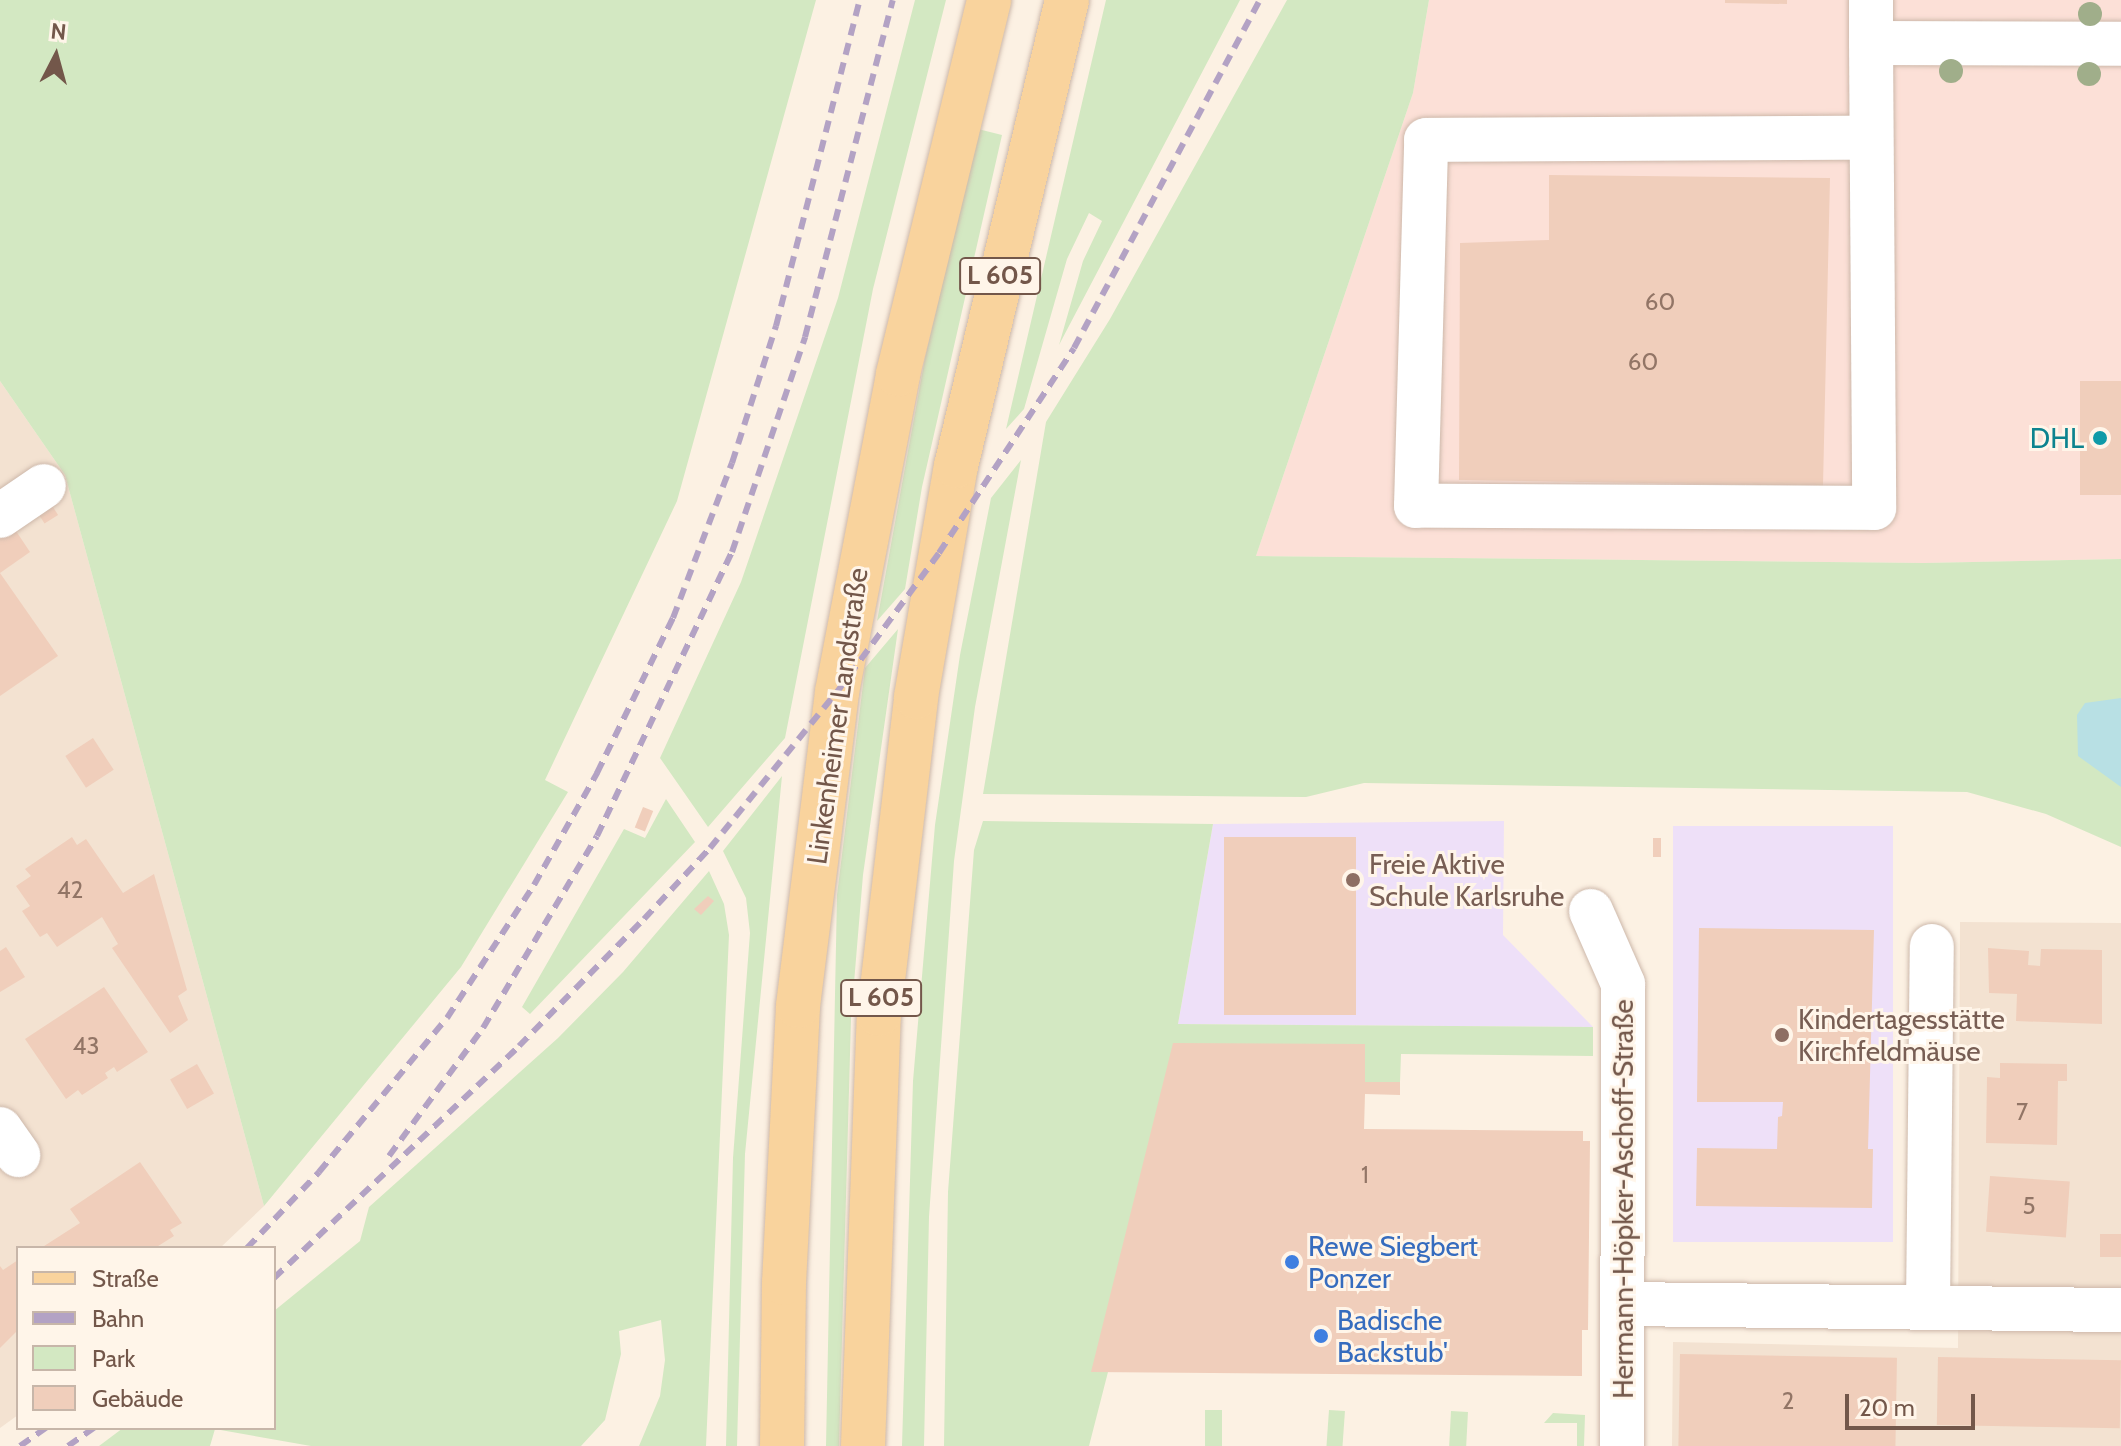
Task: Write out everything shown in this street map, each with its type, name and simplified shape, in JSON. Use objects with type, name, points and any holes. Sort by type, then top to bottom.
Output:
[{"type":"main road","name":"Linkenheimer Landstraße","points":[[782,1446],[795,1059],[807,931],[862,545],[989,0]]},
{"type":"main road","name":"L 605","points":[[863,1446],[879,1014],[914,712],[956,466],[1067,0]]},
{"type":"street","points":[[1871,0],[1874,508],[1416,506],[1426,140],[1871,138]]},
{"type":"street","points":[[1871,43],[2121,44]]},
{"type":"street","points":[[0,516],[44,486]]},
{"type":"street","name":"Hermann-Höpker-Aschoff-Straße","points":[[1591,911],[1623,984],[1622,1446]]},
{"type":"street","points":[[1928,1306],[1932,946]]},
{"type":"street","points":[[1623,1304],[2121,1310]]},
{"type":"shaded area","points":[[1429,0],[2121,0],[2121,559],[1924,563],[1256,556],[1413,93]]},
{"type":"shaded area","points":[[0,381],[65,475],[264,1206],[222,1246],[16,1246],[16,1416],[0,1428]]},
{"type":"shaded area","name":"Freie Aktive Schule Karlsruhe","points":[[1504,821],[1503,935],[1593,1027],[1178,1024],[1213,824]]},
{"type":"shaded area","name":"Kindertagesstätte Kirchfeldmäuse","points":[[1673,826],[1893,826],[1893,1242],[1673,1242]]},
{"type":"shaded area","points":[[1960,922],[2121,923],[2121,1446],[1672,1446],[1673,1342],[1958,1348]]},
{"type":"green space","points":[[0,0],[816,0],[677,501],[545,780],[568,792],[461,967],[264,1206],[65,475],[0,381]]},
{"type":"green space","points":[[915,0],[946,0],[873,289],[785,738],[708,827],[660,758],[741,582],[838,298]]},
{"type":"green space","points":[[1106,0],[1240,0],[1059,345],[1083,261],[1102,221],[1089,213],[1067,259],[1024,409],[1006,429]]},
{"type":"green space","points":[[1287,0],[1429,0],[1413,93],[1256,556],[1924,563],[2121,559],[2121,847],[2046,814],[1967,792],[1364,783],[1306,797],[983,794],[1046,422],[1110,319]]},
{"type":"green space","points":[[978,129],[1002,135],[922,487],[905,589],[877,621],[925,358]]},
{"type":"green space","points":[[1021,460],[975,707],[954,861],[929,1217],[924,1446],[902,1446],[913,1081],[935,825],[960,655],[991,498]]},
{"type":"green space","points":[[898,629],[863,875],[851,1019],[839,1446],[826,1446],[837,895],[865,668]]},
{"type":"green space","points":[[782,776],[745,1154],[737,1446],[726,1446],[733,1158],[750,933],[746,898],[723,851]]},
{"type":"green space","points":[[666,799],[695,842],[530,1014],[522,1007],[624,829],[645,838]]},
{"type":"green space","points":[[983,821],[1213,824],[1178,1024],[1593,1027],[1593,1056],[1401,1054],[1400,1082],[1365,1082],[1092,1371],[1108,1372],[1089,1446],[944,1446],[948,1192],[974,850]]},
{"type":"green space","points":[[709,871],[724,904],[729,935],[706,1446],[639,1446],[660,1396],[665,1360],[661,1320],[619,1331],[621,1354],[605,1420],[581,1446],[311,1446],[221,1430],[276,1430],[276,1309],[360,1241],[369,1207],[558,1038],[623,972]]},
{"type":"green space","points":[[1205,1410],[1222,1410],[1222,1446],[1205,1446]]},
{"type":"green space","points":[[1329,1410],[1345,1411],[1343,1446],[1326,1446]]},
{"type":"green space","points":[[1451,1411],[1468,1412],[1466,1446],[1449,1446]]},
{"type":"green space","points":[[1553,1413],[1585,1415],[1584,1446],[1577,1446],[1577,1423],[1544,1423]]},
{"type":"green space","points":[[120,1430],[215,1430],[210,1446],[99,1446]]},
{"type":"water","points":[[2121,698],[2121,787],[2078,756],[2077,715],[2085,703]]},
{"type":"building","points":[[1725,0],[1787,0],[1787,4],[1725,3]]},
{"type":"building","points":[[1549,175],[1830,178],[1823,486],[1459,480],[1460,243],[1549,240]]},
{"type":"building","name":"DHL","points":[[2080,381],[2121,381],[2121,495],[2080,495]]},
{"type":"building","points":[[48,499],[58,515],[44,524],[34,507]]},
{"type":"building","points":[[10,522],[30,552],[0,573],[0,529]]},
{"type":"building","points":[[0,573],[58,656],[0,696]]},
{"type":"building","points":[[93,738],[114,770],[86,788],[65,756]]},
{"type":"building","points":[[643,807],[653,811],[645,832],[635,827]]},
{"type":"building","points":[[72,837],[77,845],[86,839],[123,893],[154,874],[187,990],[178,996],[188,1020],[170,1033],[112,948],[118,944],[102,917],[57,947],[47,933],[40,937],[22,911],[30,906],[16,886],[31,876],[25,869]]},
{"type":"building","points":[[1224,837],[1356,837],[1356,1015],[1224,1015]]},
{"type":"building","points":[[1653,838],[1661,838],[1661,857],[1653,857]]},
{"type":"building","points":[[708,896],[714,901],[701,915],[694,909]]},
{"type":"building","points":[[1699,928],[1874,930],[1868,1149],[1873,1149],[1872,1208],[1696,1206],[1697,1148],[1777,1149],[1778,1117],[1782,1116],[1783,1102],[1697,1102]]},
{"type":"building","points":[[6,947],[25,977],[0,992],[0,951]]},
{"type":"building","points":[[1988,948],[2029,951],[2028,965],[2040,966],[2041,949],[2102,950],[2102,1024],[2016,1021],[2017,994],[1989,993]]},
{"type":"building","points":[[104,987],[148,1052],[117,1072],[114,1067],[105,1073],[108,1078],[82,1095],[78,1090],[66,1099],[25,1039]]},
{"type":"building","points":[[1173,1043],[1365,1044],[1365,1082],[1400,1082],[1400,1095],[1365,1094],[1364,1129],[1583,1131],[1583,1141],[1590,1141],[1588,1330],[1582,1330],[1582,1376],[1091,1372]]},
{"type":"building","points":[[2000,1063],[2067,1064],[2067,1081],[2058,1081],[2057,1145],[1986,1143],[1987,1077],[2000,1078]]},
{"type":"building","points":[[197,1064],[214,1093],[187,1109],[170,1080]]},
{"type":"building","points":[[140,1162],[182,1223],[170,1230],[174,1236],[158,1246],[44,1246],[80,1223],[70,1209]]},
{"type":"building","points":[[1990,1176],[2070,1182],[2066,1237],[1986,1232]]},
{"type":"building","points":[[2100,1234],[2121,1234],[2121,1257],[2100,1257]]},
{"type":"building","points":[[16,1261],[16,1332],[0,1348],[0,1266],[3,1270]]},
{"type":"building","points":[[1680,1354],[1897,1358],[1895,1446],[1678,1446]]},
{"type":"building","points":[[1938,1357],[2121,1360],[2120,1428],[1937,1425]]},
{"type":"railway","points":[[249,1246],[319,1172],[447,1018],[534,885],[597,773],[673,618],[732,463],[776,326],[860,0]]},
{"type":"railway","points":[[389,1156],[483,1028],[597,836],[732,552],[805,337],[893,0]]},
{"type":"railway","points":[[276,1276],[519,1046],[644,919],[710,848],[837,692],[939,553],[1074,348],[1260,0]]},
{"type":"railway","points":[[20,1446],[43,1430]]},
{"type":"railway","points":[[68,1446],[91,1430]]},
{"type":"place","name":"DHL","points":[[2100,438]]},
{"type":"place","name":"Freie Aktive Schule Karlsruhe","points":[[1353,880]]},
{"type":"place","name":"Kindertagesstätte Kirchfeldmäuse","points":[[1782,1035]]},
{"type":"place","name":"Rewe Siegbert Ponzer","points":[[1292,1262]]},
{"type":"place","name":"Badische Backstub'","points":[[1321,1336]]}]
